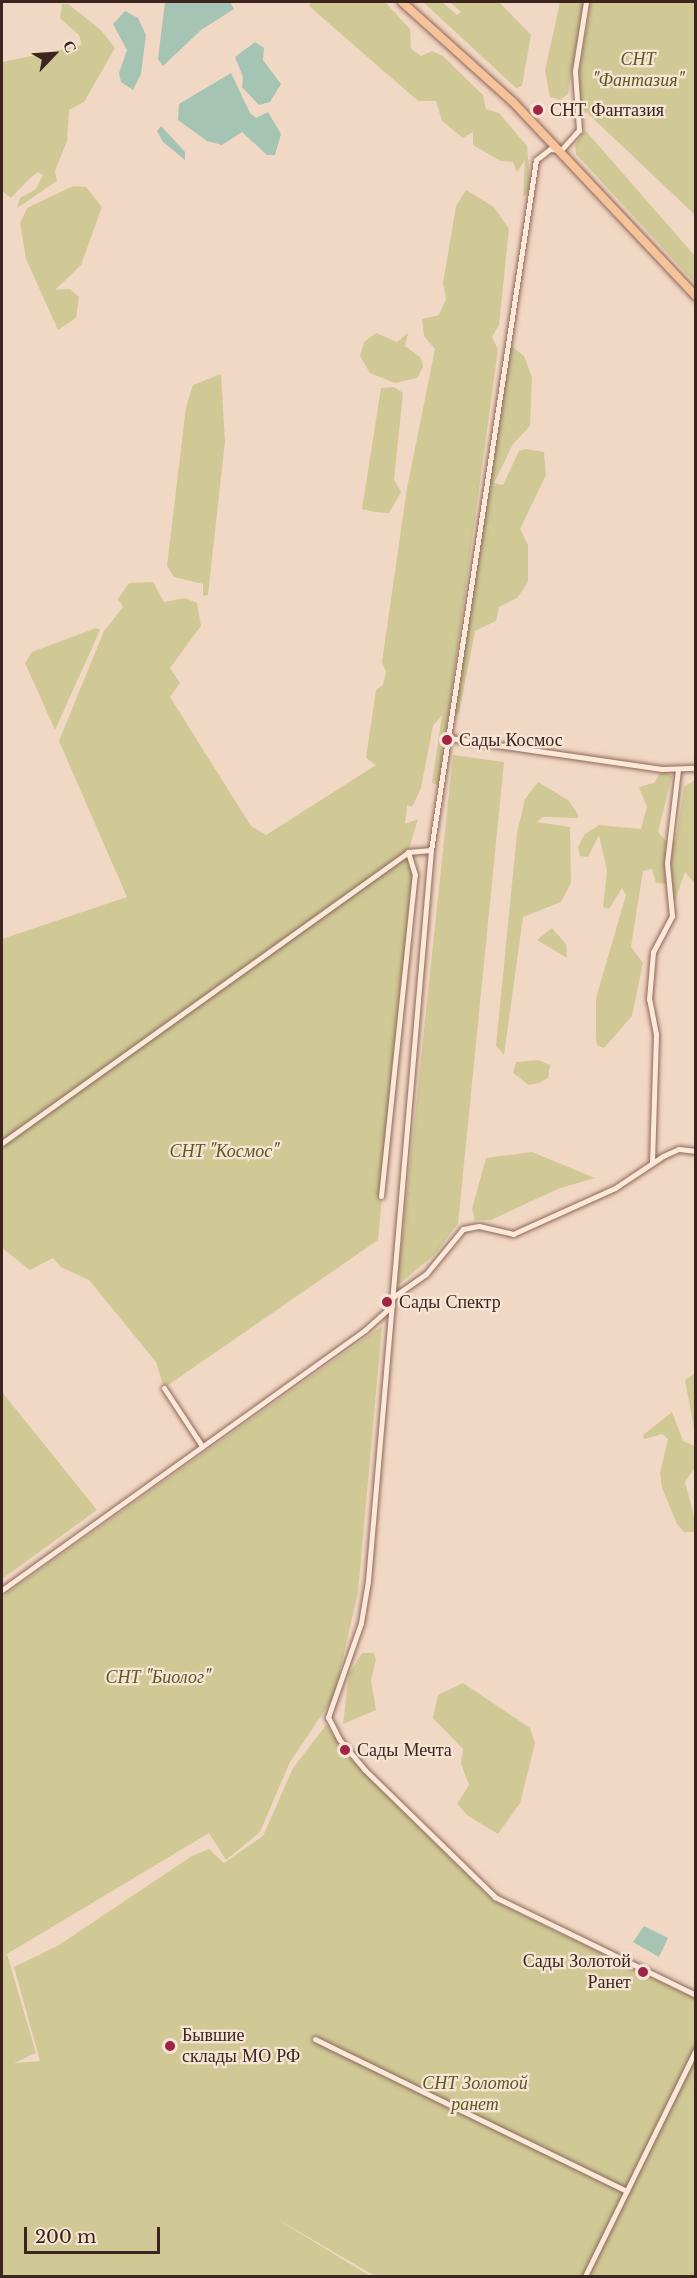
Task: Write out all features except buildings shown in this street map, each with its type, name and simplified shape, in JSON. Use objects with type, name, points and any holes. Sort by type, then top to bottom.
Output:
[{"type":"main road","points":[[402,2],[562,149],[696,296]]},
{"type":"main road","points":[[410,2],[562,149],[696,288]]},
{"type":"street","points":[[586,2],[574,81],[580,126],[562,149],[550,149],[536,160],[431,850],[368,1581],[361,1623],[330,1708],[330,1723],[365,1770],[495,1897],[696,1995]]},
{"type":"street","points":[[449,738],[678,769],[696,768]]},
{"type":"street","points":[[652,1162],[656,1035],[649,999],[653,952],[672,916],[667,863],[678,769]]},
{"type":"street","points":[[2,1143],[408,852],[431,850]]},
{"type":"street","points":[[381,1196],[415,875],[408,852]]},
{"type":"street","points":[[393,1297],[426,1274],[463,1230],[479,1226],[513,1234],[615,1188],[652,1162],[679,1149],[696,1151]]},
{"type":"street","points":[[2,1590],[365,1330],[392,1306]]},
{"type":"street","points":[[164,1388],[202,1446]]},
{"type":"street","points":[[315,2039],[626,2191]]},
{"type":"street","points":[[585,2277],[696,2049]]},
{"type":"green space","points":[[310,2],[385,2],[410,29],[411,49],[421,56],[432,51],[443,56],[483,95],[486,109],[499,113],[527,146],[531,189],[523,197],[525,160],[517,172],[513,162],[501,161],[473,145],[473,132],[463,138],[442,121],[436,101],[418,101],[309,6]]},
{"type":"green space","points":[[423,2],[442,2],[457,15],[461,12],[450,2],[499,2],[531,35],[522,86],[516,88]]},
{"type":"green space","points":[[560,2],[584,2],[568,94],[560,100],[550,97],[545,71]]},
{"type":"green space","name":"СНТ \"Фантазия\"","points":[[591,2],[695,2],[695,215],[581,107],[579,71]]},
{"type":"green space","points":[[62,4],[68,4],[101,30],[115,48],[84,102],[69,110],[67,141],[55,171],[57,181],[17,208],[20,198],[36,189],[43,175],[38,172],[11,198],[2,191],[3,62],[82,45],[79,35],[60,18]]},
{"type":"green space","points":[[585,130],[695,256],[695,283],[576,154],[575,145]]},
{"type":"green space","points":[[73,186],[86,187],[102,207],[81,265],[55,290],[70,289],[79,297],[76,318],[58,330],[26,259],[20,223],[27,208]]},
{"type":"green space","name":"СНТ \"Космос\"","points":[[466,190],[494,207],[509,229],[499,325],[492,337],[498,349],[439,785],[432,783],[442,715],[433,726],[421,788],[412,807],[407,805],[405,824],[418,819],[408,852],[414,866],[378,1240],[164,1388],[156,1362],[89,1280],[61,1267],[53,1258],[30,1270],[2,1248],[2,939],[127,897],[59,741],[104,631],[123,607],[118,599],[129,583],[153,582],[164,602],[185,598],[197,603],[201,626],[170,668],[180,683],[170,697],[251,826],[266,835],[376,765],[366,758],[376,690],[383,685],[386,672],[382,662],[407,488],[435,349],[424,336],[422,319],[439,315],[446,299],[443,283],[456,206]]},
{"type":"green space","points":[[376,333],[397,342],[408,333],[405,346],[421,358],[423,367],[417,378],[395,383],[370,373],[360,356],[364,342]]},
{"type":"green space","points":[[510,345],[524,356],[532,377],[530,426],[513,444],[494,483],[503,485],[519,451],[526,449],[544,452],[546,475],[520,529],[528,545],[528,582],[517,598],[499,607],[496,621],[475,631],[459,713],[453,718]]},
{"type":"green space","points":[[221,374],[225,442],[208,595],[203,596],[203,584],[174,577],[167,566],[186,407],[193,385]]},
{"type":"green space","points":[[394,387],[403,393],[394,480],[401,492],[389,513],[375,512],[362,509],[381,388]]},
{"type":"green space","points":[[96,628],[100,630],[55,730],[25,663],[32,652]]},
{"type":"green space","points":[[453,755],[504,762],[458,1224],[434,1255],[397,1286]]},
{"type":"green space","points":[[662,770],[672,776],[658,832],[668,843],[676,839],[684,787],[695,780],[695,884],[685,872],[673,906],[670,884],[656,883],[652,869],[643,871],[631,947],[643,963],[632,1016],[604,1048],[597,1045],[596,998],[626,895],[622,888],[609,909],[603,907],[607,871],[599,835],[588,857],[580,856],[578,847],[585,834],[599,825],[641,829],[647,807],[639,787],[654,783]]},
{"type":"green space","points":[[538,782],[568,800],[578,814],[578,818],[543,817],[537,822],[570,827],[571,883],[561,902],[523,917],[504,1055],[496,1046],[517,833],[525,799]]},
{"type":"green space","points":[[552,928],[566,944],[567,958],[537,940]]},
{"type":"green space","points":[[538,1060],[550,1065],[548,1078],[539,1083],[529,1085],[513,1073],[516,1062]]},
{"type":"green space","points":[[532,1152],[595,1178],[560,1188],[491,1220],[475,1220],[472,1209],[486,1158]]},
{"type":"green space","points":[[382,1326],[358,1592],[334,1697],[290,1762],[260,1832],[226,1860],[209,1833],[7,1954],[36,2053],[14,2063],[40,2061],[14,1967],[59,1945],[192,1856],[209,1849],[224,1863],[263,1836],[293,1768],[326,1725],[350,1758],[492,1900],[695,1999],[695,2276],[375,2276],[272,2216],[370,2276],[2,2276],[2,1597]]},
{"type":"green space","points":[[696,1373],[695,1433],[685,1380]]},
{"type":"green space","points":[[2,1392],[97,1510],[2,1579]]},
{"type":"green space","points":[[672,1412],[683,1441],[695,1446],[695,1467],[685,1482],[695,1520],[694,1532],[684,1532],[677,1524],[662,1488],[660,1473],[668,1439],[662,1434],[644,1439],[643,1435]]},
{"type":"green space","points":[[362,1653],[374,1653],[376,1660],[371,1680],[376,1710],[343,1724],[349,1674]]},
{"type":"green space","points":[[463,1683],[530,1728],[535,1743],[520,1803],[498,1834],[467,1815],[457,1804],[469,1785],[461,1764],[463,1749],[433,1718],[438,1695]]},
{"type":"shaded area","points":[[165,2],[230,2],[234,9],[201,30],[163,66],[158,59]]},
{"type":"shaded area","points":[[125,11],[138,18],[146,35],[141,74],[133,90],[121,82],[119,73],[127,50],[113,24]]},
{"type":"shaded area","points":[[255,42],[264,48],[263,60],[281,84],[270,102],[259,105],[242,87],[243,77],[235,57]]},
{"type":"shaded area","points":[[231,73],[250,113],[256,118],[268,112],[281,134],[275,155],[267,155],[242,132],[222,145],[207,141],[178,120],[179,104]]},
{"type":"shaded area","points":[[161,126],[185,152],[185,160],[163,142],[157,131]]},
{"type":"shaded area","points":[[644,1926],[668,1938],[659,1957],[633,1942]]},
{"type":"place","name":"СНТ Фантазия","points":[[538,110]]},
{"type":"place","name":"Сады Космос","points":[[447,740]]},
{"type":"place","name":"Сады Спектр","points":[[387,1302]]},
{"type":"place","name":"Сады Мечта","points":[[345,1750]]},
{"type":"place","name":"Сады Золотой Ранет","points":[[643,1972]]},
{"type":"place","name":"Бывшие склады МО РФ","points":[[170,2046]]},
{"type":"park label","name":"СНТ \"Биолог\"","points":[[158,1677]]},
{"type":"park label","name":"СНТ Золотой ранет","points":[[475,2094]]}]
